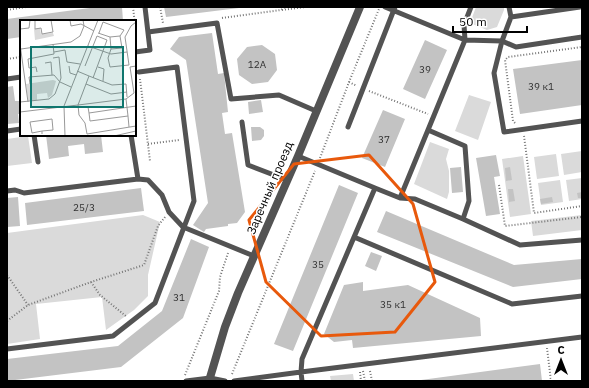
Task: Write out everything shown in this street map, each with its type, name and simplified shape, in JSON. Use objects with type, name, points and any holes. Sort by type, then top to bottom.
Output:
[{"type":"street","name":"Заречный проезд","points":[[209,379],[225,327],[238,293],[298,156],[360,7]]},
{"type":"lane","points":[[136,52],[150,50],[145,7]]},
{"type":"lane","points":[[385,7],[395,9],[465,40],[502,41],[516,47],[582,37]]},
{"type":"lane","points":[[400,198],[465,40],[464,25],[471,7]]},
{"type":"lane","points":[[509,7],[511,17],[502,41],[494,73],[504,132],[582,121]]},
{"type":"lane","points":[[511,17],[581,7]]},
{"type":"lane","points":[[348,127],[395,9]]},
{"type":"lane","points":[[148,32],[217,23],[231,99],[279,95],[316,111]]},
{"type":"lane","points":[[7,349],[114,336],[155,303],[194,201],[177,67],[139,72]]},
{"type":"lane","points":[[7,79],[20,77]]},
{"type":"lane","points":[[242,122],[248,166],[287,180]]},
{"type":"lane","points":[[7,131],[20,129]]},
{"type":"lane","points":[[428,130],[466,146],[469,201],[462,219]]},
{"type":"lane","points":[[34,136],[38,162]]},
{"type":"lane","points":[[131,136],[138,179]]},
{"type":"lane","points":[[298,156],[400,198],[415,199],[520,245],[582,240]]},
{"type":"lane","points":[[7,191],[15,190],[24,193],[138,179],[148,180],[162,195],[169,212],[184,227],[254,256]]},
{"type":"lane","points":[[302,381],[302,359],[375,188]]},
{"type":"lane","points":[[354,237],[512,304],[582,296]]},
{"type":"lane","points":[[234,381],[582,337]]},
{"type":"lane","points":[[186,381],[209,379],[225,381]]},
{"type":"path","points":[[7,10],[26,7]]},
{"type":"path","points":[[133,7],[134,20]]},
{"type":"path","points":[[281,10],[305,7]]},
{"type":"path","points":[[232,374],[318,164],[349,82],[380,7]]},
{"type":"path","points":[[517,125],[513,122],[505,60],[508,57],[582,47]]},
{"type":"path","points":[[7,59],[20,57]]},
{"type":"path","points":[[139,72],[150,161]]},
{"type":"path","points":[[349,82],[430,115]]},
{"type":"path","points":[[530,135],[523,136],[534,213],[582,206]]},
{"type":"path","points":[[148,144],[186,139]]},
{"type":"path","points":[[499,185],[505,226],[582,217]]},
{"type":"path","points":[[7,321],[28,305],[91,282],[144,265],[158,226],[169,212]]},
{"type":"path","points":[[186,381],[186,374],[219,291],[220,277],[230,246]]},
{"type":"path","points":[[7,275],[28,305]]},
{"type":"path","points":[[91,282],[100,295],[132,321]]},
{"type":"path","points":[[547,348],[551,381]]},
{"type":"path","points":[[370,371],[372,381]]},
{"type":"path","points":[[360,372],[361,381]]},
{"type":"highlighted area","points":[[369,155],[413,204],[435,282],[395,332],[321,336],[266,282],[249,220],[294,164]]},
{"type":"shaded area","points":[[476,7],[504,7],[497,27],[487,30],[470,23]]},
{"type":"shaded area","points":[[469,95],[491,102],[478,140],[455,131]]},
{"type":"shaded area","points":[[28,136],[32,163],[7,166],[7,139]]},
{"type":"shaded area","points":[[430,142],[449,149],[446,159],[449,171],[449,192],[447,199],[414,184]]},
{"type":"shaded area","points":[[582,151],[582,172],[564,175],[561,154]]},
{"type":"shaded area","points":[[556,154],[559,176],[537,179],[534,157]]},
{"type":"shaded area","points":[[523,156],[531,214],[510,217],[502,159]]},
{"type":"shaded area","points":[[582,178],[582,199],[569,201],[566,180]]},
{"type":"shaded area","points":[[560,180],[563,202],[541,205],[538,183]]},
{"type":"shaded area","points":[[143,215],[160,222],[148,275],[148,296],[134,310],[106,330],[102,297],[36,304],[40,339],[7,344],[7,233]]},
{"type":"shaded area","points":[[582,215],[582,230],[533,236],[531,221]]},
{"type":"shaded area","points":[[353,374],[354,381],[331,381],[330,376]]},
{"type":"building","points":[[97,7],[122,7],[123,20],[20,20],[20,37],[7,39],[7,19]]},
{"type":"building","points":[[164,7],[239,7],[239,8],[166,17]]},
{"type":"building","points":[[212,33],[218,74],[224,73],[228,112],[222,113],[225,134],[232,133],[245,212],[237,223],[228,224],[228,226],[206,229],[204,232],[193,225],[208,203],[186,60],[170,49],[179,37]]},
{"type":"building","points":[[425,40],[447,50],[425,99],[403,89]]},
{"type":"building","points":[[262,45],[275,54],[277,70],[268,82],[252,84],[239,75],[237,59],[247,47]]},
{"type":"building","points":[[582,60],[582,105],[520,114],[513,69]]},
{"type":"building","points":[[13,86],[15,101],[20,101],[20,114],[18,114],[19,123],[7,124],[7,87]]},
{"type":"building","points":[[261,100],[263,112],[249,114],[248,102]]},
{"type":"building","points":[[383,110],[405,119],[385,167],[362,158]]},
{"type":"building","points":[[251,127],[260,127],[264,130],[264,136],[261,140],[252,141]]},
{"type":"building","points":[[46,136],[101,136],[103,152],[85,154],[84,144],[68,146],[69,156],[49,159]]},
{"type":"building","points":[[496,155],[500,176],[494,177],[500,214],[486,216],[476,158]]},
{"type":"building","points":[[461,167],[463,192],[452,193],[450,168]]},
{"type":"building","points":[[510,167],[512,180],[506,181],[505,168]]},
{"type":"building","points":[[339,185],[358,193],[293,351],[274,344]]},
{"type":"building","points":[[141,188],[144,211],[27,225],[25,203]]},
{"type":"building","points":[[508,189],[513,189],[515,201],[509,202]]},
{"type":"building","points":[[582,192],[582,198],[578,198],[577,193]]},
{"type":"building","points":[[18,197],[20,226],[7,227],[7,198]]},
{"type":"building","points":[[552,197],[553,202],[541,204],[540,199]]},
{"type":"building","points":[[386,211],[514,265],[582,259],[582,279],[513,287],[377,232]]},
{"type":"building","points":[[191,239],[209,247],[183,318],[121,367],[7,381],[7,359],[118,346],[162,311]]},
{"type":"building","points":[[371,252],[382,256],[376,271],[365,266]]},
{"type":"building","points":[[363,282],[363,291],[408,285],[480,318],[481,336],[353,348],[352,340],[334,342],[324,334],[344,285]]},
{"type":"building","points":[[540,364],[542,381],[421,381],[421,380]]}]
